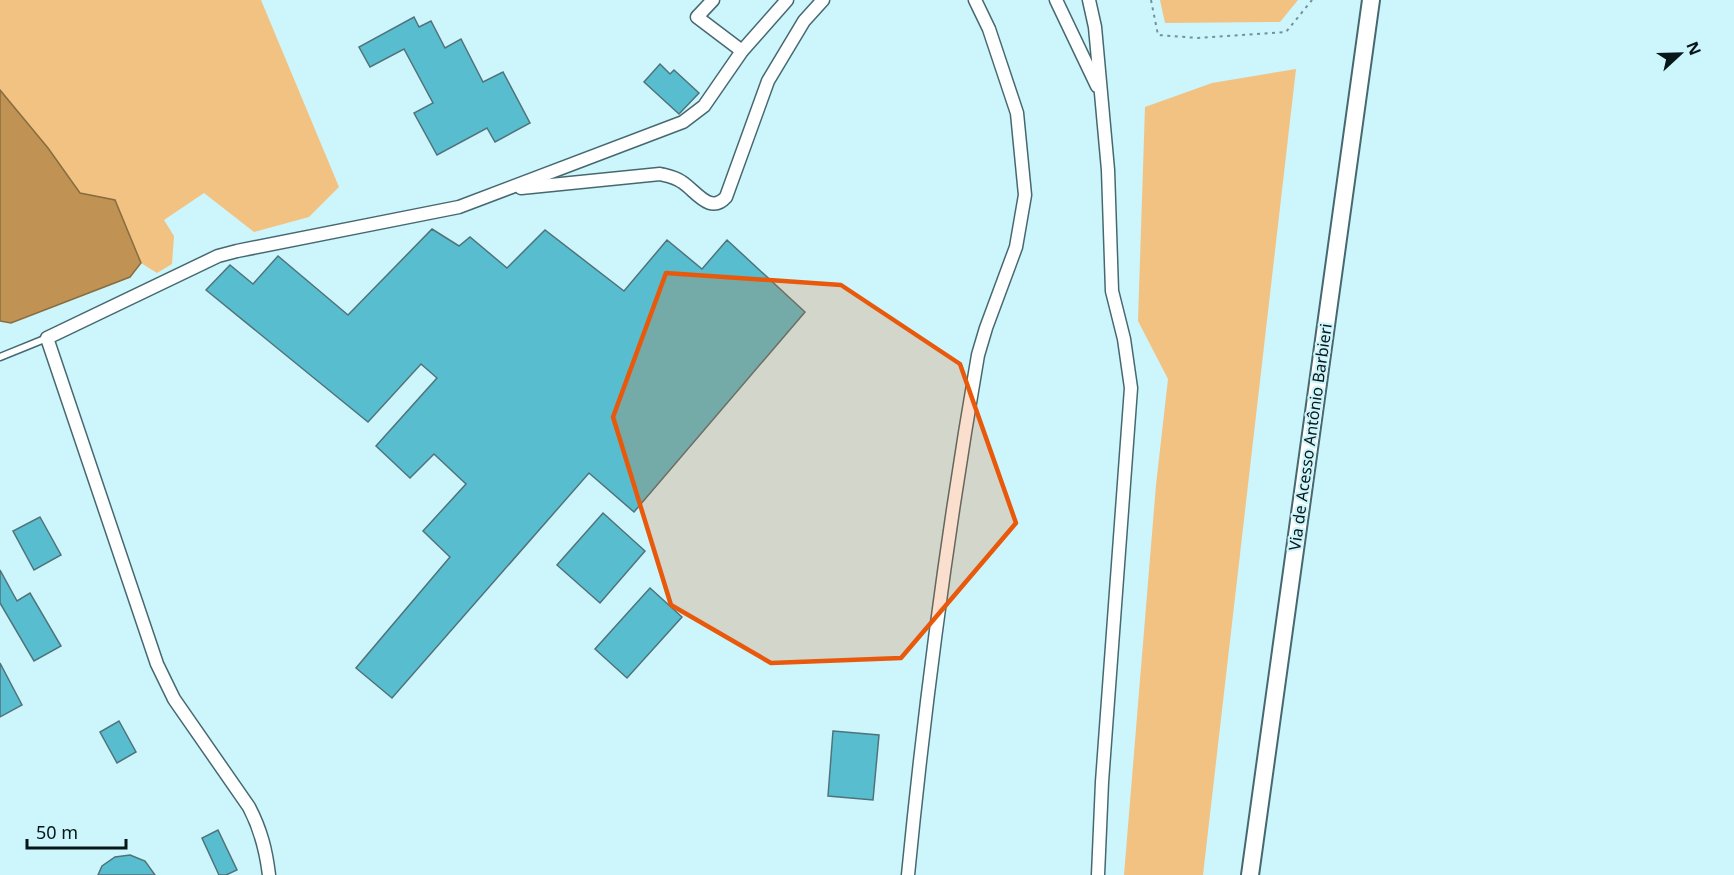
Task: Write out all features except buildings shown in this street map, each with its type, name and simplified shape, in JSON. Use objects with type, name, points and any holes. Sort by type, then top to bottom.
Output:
[{"type":"main road","name":"Via de Acesso Antônio Barbieri","points":[[1250,875],[1371,0]]},
{"type":"street","points":[[713,0],[697,17],[742,51]]},
{"type":"street","points":[[269,875],[266,848],[260,827],[249,807],[174,699],[157,664],[47,338],[218,256],[459,207],[683,123],[704,106],[742,51],[787,0]]},
{"type":"street","points":[[508,189],[660,174],[682,181],[706,202],[713,204],[722,202],[726,197],[768,81],[804,21],[823,0]]},
{"type":"street","points":[[908,875],[917,784],[950,532],[978,356],[986,327],[1016,247],[1025,195],[1017,112],[989,29],[975,0]]},
{"type":"street","points":[[1056,0],[1101,95]]},
{"type":"street","points":[[1089,0],[1095,27],[1107,170],[1112,291],[1124,339],[1131,388],[1102,782],[1098,875]]},
{"type":"lane","points":[[0,357],[47,338]]},
{"type":"path","points":[[1151,0],[1158,35],[1198,38],[1286,32],[1312,0]]},
{"type":"highlighted area","points":[[666,273],[841,285],[960,364],[1016,523],[901,658],[771,663],[671,605],[613,417]]},
{"type":"shaded area","points":[[0,0],[261,0],[339,187],[309,217],[254,232],[204,193],[164,220],[174,236],[172,264],[157,273],[141,263],[115,200],[80,193],[48,148],[0,90]]},
{"type":"shaded area","points":[[1160,0],[1298,0],[1280,22],[1165,23]]},
{"type":"shaded area","points":[[1296,69],[1203,875],[1124,875],[1156,485],[1168,379],[1138,321],[1145,107],[1212,83]]},
{"type":"shaded area","points":[[0,90],[48,148],[80,193],[115,200],[141,263],[130,277],[11,323],[0,321]]}]
